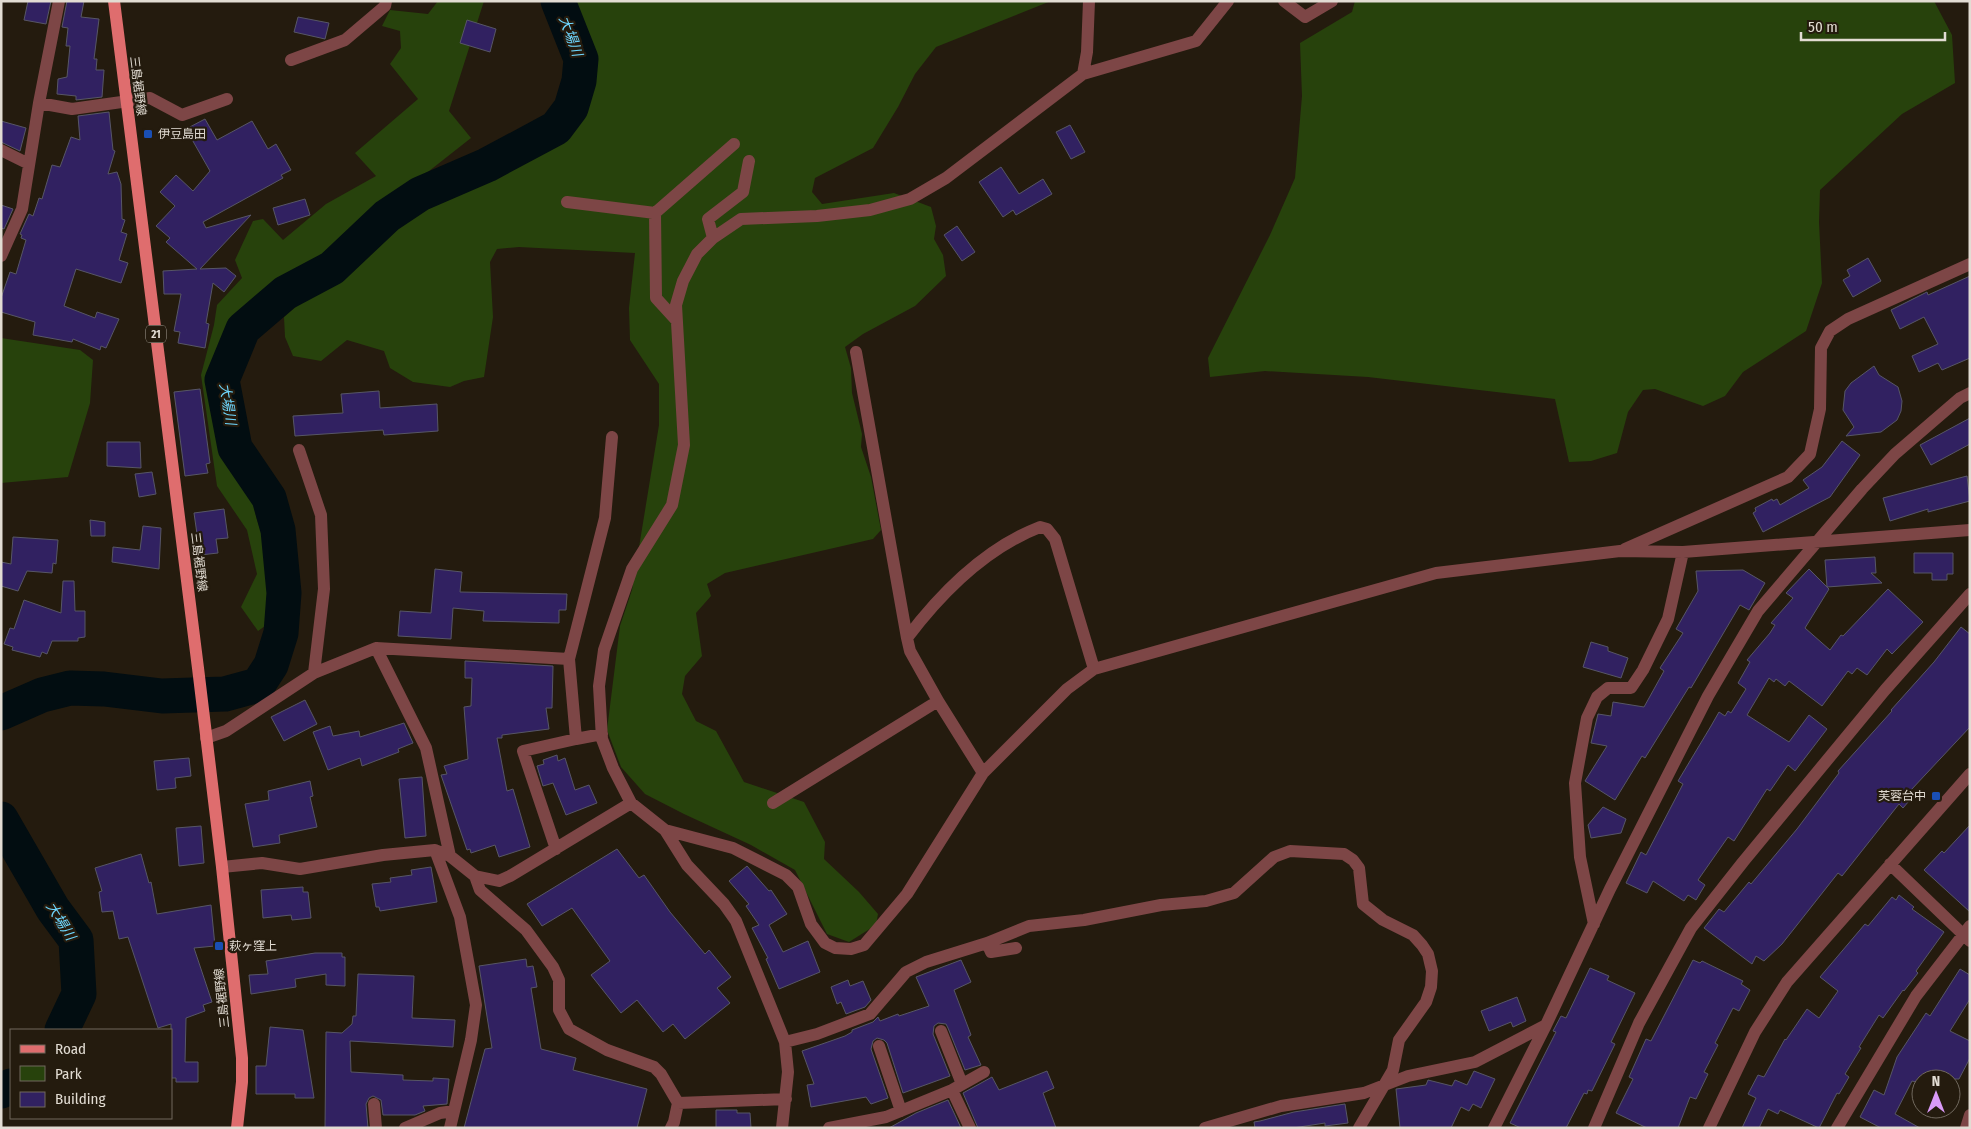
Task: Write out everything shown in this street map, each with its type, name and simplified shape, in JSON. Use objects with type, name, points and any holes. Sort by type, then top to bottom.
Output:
[{"type":"main road","name":"三島裾野線","points":[[114,1],[222,867],[242,1058],[242,1082],[237,1128]]},
{"type":"street","points":[[1,256],[22,209],[39,103],[59,1]]},
{"type":"street","points":[[291,60],[345,40],[385,6],[386,1]]},
{"type":"street","points":[[1083,74],[1087,52],[1089,1]]},
{"type":"street","points":[[782,1128],[788,1072],[786,1042],[736,921],[724,904],[687,865],[665,830],[631,803],[612,768],[602,734],[600,686],[604,650],[632,569],[672,505],[684,445],[676,305],[684,281],[697,254],[713,238],[741,219],[817,216],[870,210],[910,199],[946,178],[1083,74],[1196,41],[1228,1]]},
{"type":"street","points":[[1284,1],[1305,18],[1332,1]]},
{"type":"street","points":[[39,103],[72,109],[150,98],[182,115],[227,99]]},
{"type":"street","points":[[567,202],[655,213],[734,144]]},
{"type":"street","points":[[1,150],[29,164]]},
{"type":"street","points":[[713,238],[708,219],[743,192],[749,161]]},
{"type":"street","points":[[655,213],[656,298],[677,321]]},
{"type":"street","points":[[1620,551],[1788,477],[1810,454],[1820,409],[1821,348],[1830,331],[1848,319],[1970,264]]},
{"type":"street","points":[[856,352],[906,638],[910,651],[938,701],[983,773]]},
{"type":"street","points":[[1494,1128],[1546,1026],[1610,888],[1733,651],[1758,610],[1895,454],[1960,398],[1970,393]]},
{"type":"street","points":[[576,739],[569,659],[605,518],[612,437]]},
{"type":"street","points":[[299,450],[321,515],[324,589],[314,673]]},
{"type":"street","points":[[906,638],[929,608],[993,552],[1040,527],[1047,529],[1055,539],[1094,669]]},
{"type":"street","points":[[665,830],[733,848],[786,875],[798,887],[811,924],[825,943],[835,948],[851,949],[864,945],[907,894],[983,773],[1067,689],[1094,669],[1436,573],[1620,551],[1683,552],[1970,530]]},
{"type":"street","points":[[1594,924],[1580,857],[1575,783],[1587,718],[1597,697],[1608,688],[1631,688],[1643,670],[1668,619],[1683,552]]},
{"type":"street","points":[[1594,1128],[1639,1023],[1691,928],[1873,705],[1970,594]]},
{"type":"street","points":[[206,734],[226,731],[314,673],[376,648],[569,659]]},
{"type":"street","points":[[376,648],[426,748],[450,856]]},
{"type":"street","points":[[773,803],[938,701]]},
{"type":"street","points":[[556,849],[523,751],[602,734]]},
{"type":"street","points":[[1709,1128],[1755,1032],[1787,982],[1970,774]]},
{"type":"street","points":[[222,867],[262,863],[300,869],[383,855],[435,850],[450,856],[476,876],[499,881],[631,803]]},
{"type":"street","points":[[435,850],[460,917],[476,1005],[471,1040],[450,1128]]},
{"type":"street","points":[[786,1042],[817,1034],[860,1019],[875,1008],[906,972],[926,962],[987,943],[1029,926],[1084,920],[1161,905],[1206,901],[1234,893],[1274,857],[1290,851],[1344,854],[1359,868],[1363,904],[1383,920],[1414,935],[1428,954],[1432,971],[1431,987],[1426,1002],[1399,1040],[1392,1070],[1359,1128]]},
{"type":"street","points":[[1837,1128],[1916,996],[1968,933],[1890,864]]},
{"type":"street","points":[[476,876],[480,890],[526,930],[553,967],[559,980],[560,1010],[569,1029],[607,1050],[654,1067],[662,1074],[678,1103],[671,1128]]},
{"type":"street","points":[[987,943],[991,952],[1016,948]]},
{"type":"street","points":[[1205,1128],[1281,1106],[1364,1093],[1386,1083],[1475,1062],[1546,1026]]},
{"type":"street","points":[[940,1031],[970,1128]]},
{"type":"street","points":[[879,1046],[901,1111]]},
{"type":"street","points":[[829,1128],[885,1122],[901,1111],[957,1087],[984,1072]]},
{"type":"street","points":[[678,1103],[786,1099]]},
{"type":"street","points":[[374,1104],[376,1128]]},
{"type":"street","points":[[405,1128],[440,1113],[454,1111]]},
{"type":"street","points":[[1966,1128],[1970,1115]]},
{"type":"green space","points":[[438,1],[484,1],[449,111],[471,138],[288,282],[254,304],[245,321],[225,337],[223,353],[231,406],[257,520],[272,561],[277,603],[272,621],[258,631],[241,607],[257,574],[247,530],[217,486],[201,375],[214,325],[217,305],[242,278],[235,260],[253,221],[263,219],[283,240],[326,204],[376,176],[355,153],[418,99],[390,64],[401,48],[400,31],[382,26],[390,10],[428,14]]},
{"type":"green space","points":[[562,1],[1051,1],[936,47],[915,74],[898,107],[873,148],[815,178],[812,192],[822,204],[894,193],[931,207],[936,226],[934,239],[943,255],[946,276],[915,306],[863,334],[845,347],[851,368],[852,393],[862,434],[861,447],[871,477],[881,530],[873,539],[725,573],[707,584],[711,596],[696,613],[702,656],[685,676],[682,694],[696,721],[716,731],[744,782],[804,802],[825,842],[824,859],[859,892],[878,914],[876,925],[849,942],[827,934],[795,870],[751,845],[645,794],[621,767],[607,730],[620,626],[632,590],[659,425],[659,384],[630,340],[629,308],[635,253],[519,247],[497,249],[490,262],[493,317],[484,377],[464,381],[450,387],[413,382],[390,368],[384,351],[347,340],[321,361],[293,356],[285,337],[284,317],[403,214],[545,141],[579,111],[588,65],[573,36]]},
{"type":"green space","points":[[1355,1],[1934,1],[1952,35],[1955,83],[1902,114],[1820,190],[1819,222],[1822,283],[1806,331],[1743,372],[1725,396],[1703,406],[1655,389],[1643,390],[1628,412],[1617,453],[1591,461],[1569,462],[1555,399],[1368,377],[1265,371],[1210,377],[1208,358],[1270,235],[1295,178],[1302,96],[1300,43],[1352,12]]},
{"type":"green space","points":[[1,338],[80,350],[93,360],[90,403],[68,477],[1,483]]},
{"type":"building","points":[[28,1],[51,1],[46,24],[24,20]]},
{"type":"building","points":[[67,1],[84,1],[81,17],[99,19],[94,59],[97,59],[96,70],[104,70],[102,97],[76,100],[76,96],[57,94],[58,79],[67,77],[70,46],[66,46],[68,28],[62,27]]},
{"type":"building","points":[[298,17],[329,23],[325,39],[294,32]]},
{"type":"building","points":[[467,20],[496,29],[490,52],[460,43]]},
{"type":"building","points":[[109,112],[113,150],[115,151],[108,174],[117,172],[121,184],[122,219],[125,220],[121,232],[127,234],[119,260],[128,263],[121,283],[76,269],[64,306],[95,318],[97,312],[119,319],[106,348],[101,346],[100,350],[73,339],[72,342],[33,335],[35,322],[1,312],[1,298],[10,272],[16,274],[26,240],[21,238],[22,235],[20,234],[29,214],[33,216],[39,198],[42,199],[52,165],[60,167],[71,137],[80,140],[78,116]]},
{"type":"building","points":[[205,119],[217,140],[252,121],[268,149],[276,144],[291,170],[281,175],[283,178],[203,222],[206,228],[251,215],[200,269],[226,268],[236,276],[224,292],[213,283],[206,323],[209,324],[205,348],[178,343],[180,332],[174,331],[181,294],[164,294],[163,271],[197,269],[166,242],[170,238],[156,226],[175,206],[160,192],[176,175],[193,191],[210,171],[186,129]]},
{"type":"building","points":[[1,121],[26,128],[20,151],[1,142]]},
{"type":"building","points":[[1070,125],[1085,152],[1071,159],[1056,132]]},
{"type":"building","points":[[1001,167],[1019,194],[1043,179],[1052,194],[1016,215],[1013,210],[1003,217],[979,182]]},
{"type":"building","points":[[305,199],[310,215],[278,225],[273,208]]},
{"type":"building","points":[[1,205],[13,209],[4,229],[1,228]]},
{"type":"building","points":[[957,226],[975,252],[962,261],[944,235]]},
{"type":"building","points":[[1868,258],[1881,281],[1853,297],[1843,280],[1850,276],[1847,270]]},
{"type":"building","points":[[1970,276],[1970,358],[1942,370],[1938,363],[1919,372],[1912,356],[1938,344],[1924,317],[1900,329],[1891,310],[1927,292],[1928,295]]},
{"type":"building","points":[[1874,366],[1879,375],[1898,387],[1902,401],[1901,411],[1897,420],[1881,432],[1846,436],[1854,427],[1843,410],[1845,391],[1851,383]]},
{"type":"building","points":[[200,389],[210,463],[206,464],[208,473],[185,476],[174,392]]},
{"type":"building","points":[[379,391],[380,408],[437,404],[438,431],[384,435],[383,430],[295,436],[293,416],[343,413],[341,394]]},
{"type":"building","points":[[1970,418],[1970,444],[1931,465],[1920,445]]},
{"type":"building","points":[[1842,441],[1860,455],[1830,497],[1763,532],[1753,513],[1756,511],[1755,508],[1772,499],[1773,501],[1777,499],[1780,505],[1809,488],[1803,480],[1822,467]]},
{"type":"building","points":[[107,442],[140,442],[141,468],[107,466]]},
{"type":"building","points":[[152,472],[156,494],[139,497],[135,474]]},
{"type":"building","points":[[1967,476],[1970,501],[1928,512],[1928,509],[1890,521],[1883,498]]},
{"type":"building","points":[[224,509],[228,538],[216,539],[218,553],[200,555],[194,513]]},
{"type":"building","points":[[90,520],[105,522],[105,536],[91,536]]},
{"type":"building","points":[[143,526],[161,528],[159,569],[112,562],[113,547],[140,550]]},
{"type":"building","points":[[13,537],[58,540],[56,564],[53,563],[52,573],[27,571],[18,591],[1,586],[1,562],[11,564]]},
{"type":"building","points":[[1914,553],[1953,553],[1953,574],[1947,574],[1947,580],[1932,580],[1932,573],[1914,573]]},
{"type":"building","points":[[1875,557],[1876,573],[1871,573],[1882,583],[1827,587],[1825,560]]},
{"type":"building","points":[[435,569],[462,572],[460,592],[567,594],[566,610],[559,610],[559,623],[483,621],[484,611],[453,608],[451,639],[398,636],[400,611],[431,613]]},
{"type":"building","points":[[1809,569],[1829,589],[1805,628],[1830,650],[1841,635],[1843,636],[1888,589],[1923,622],[1892,654],[1887,649],[1867,675],[1857,668],[1852,674],[1848,671],[1822,706],[1789,681],[1785,686],[1776,679],[1774,682],[1769,678],[1747,715],[1789,742],[1809,715],[1827,729],[1795,771],[1788,765],[1770,791],[1767,789],[1734,841],[1728,837],[1698,880],[1705,885],[1696,900],[1688,895],[1684,901],[1653,881],[1647,893],[1626,883],[1641,852],[1646,855],[1683,784],[1678,781],[1719,712],[1725,716],[1728,711],[1731,713],[1746,689],[1738,683],[1750,662],[1747,660],[1770,633],[1775,625],[1771,623],[1793,598],[1786,593]]},
{"type":"building","points":[[1743,570],[1765,583],[1749,610],[1740,605],[1691,688],[1689,687],[1645,758],[1642,756],[1615,800],[1585,781],[1607,746],[1591,743],[1598,714],[1611,716],[1613,702],[1644,707],[1664,671],[1660,668],[1683,633],[1676,629],[1698,591],[1696,571]]},
{"type":"building","points":[[63,581],[74,581],[75,611],[85,611],[85,637],[78,638],[78,641],[52,641],[47,654],[42,652],[40,657],[12,650],[13,647],[4,644],[10,628],[14,629],[24,600],[61,613]]},
{"type":"building","points":[[1961,627],[1970,634],[1970,727],[1911,790],[1915,794],[1903,808],[1899,804],[1842,876],[1838,873],[1782,944],[1764,961],[1756,956],[1752,964],[1704,928],[1719,909],[1724,912],[1749,882],[1751,884],[1797,829],[1839,773],[1838,771],[1934,662]]},
{"type":"building","points":[[1591,642],[1608,647],[1608,651],[1628,658],[1621,678],[1583,667]]},
{"type":"building","points":[[465,661],[553,666],[552,708],[546,708],[549,729],[502,735],[502,738],[497,738],[507,791],[513,789],[530,847],[499,857],[495,845],[471,853],[470,849],[467,850],[441,775],[447,774],[444,766],[468,759],[464,707],[471,706],[472,678],[465,678]]},
{"type":"building","points":[[305,700],[317,724],[284,741],[271,717]]},
{"type":"building","points":[[404,723],[413,743],[398,749],[399,752],[362,766],[360,758],[328,770],[313,732],[330,726],[333,736],[359,731],[360,737]]},
{"type":"building","points":[[557,755],[558,761],[565,758],[575,790],[589,785],[597,803],[566,815],[553,783],[543,786],[537,766],[544,764],[543,760]]},
{"type":"building","points":[[189,758],[191,776],[175,778],[176,788],[157,790],[154,761]]},
{"type":"building","points":[[422,777],[426,836],[405,838],[399,779]]},
{"type":"building","points":[[310,781],[313,796],[310,797],[317,827],[279,835],[280,843],[253,847],[245,804],[269,800],[268,791]]},
{"type":"building","points":[[1603,807],[1626,819],[1621,833],[1591,838],[1588,825]]},
{"type":"building","points":[[1970,825],[1970,912],[1924,870],[1942,851],[1944,853]]},
{"type":"building","points":[[201,826],[204,863],[179,866],[176,828]]},
{"type":"building","points":[[617,849],[639,878],[644,875],[670,912],[705,954],[709,950],[731,977],[717,988],[730,1003],[685,1039],[673,1024],[663,1032],[637,1000],[621,1013],[591,975],[610,961],[572,908],[542,926],[527,904]]},
{"type":"building","points":[[141,854],[149,883],[151,882],[157,914],[211,905],[215,946],[194,948],[212,1002],[203,1005],[205,1011],[186,1018],[185,1062],[198,1062],[198,1082],[176,1082],[176,1078],[172,1078],[171,1024],[158,1028],[128,937],[119,939],[113,911],[102,912],[99,892],[102,891],[95,868]]},
{"type":"building","points":[[747,866],[769,891],[771,890],[787,914],[769,925],[783,952],[808,941],[820,972],[779,989],[766,959],[768,958],[752,928],[759,925],[746,906],[749,904],[729,881]]},
{"type":"building","points":[[431,867],[437,902],[380,911],[379,907],[376,907],[372,884],[391,882],[390,878],[412,875],[411,870]]},
{"type":"building","points":[[303,887],[303,892],[308,892],[311,918],[292,920],[291,915],[263,918],[261,890]]},
{"type":"building","points":[[1899,895],[1914,907],[1912,909],[1944,932],[1916,971],[1918,973],[1883,1018],[1879,1015],[1859,1047],[1861,1048],[1845,1074],[1849,1077],[1839,1094],[1837,1093],[1819,1128],[1780,1110],[1778,1114],[1768,1109],[1759,1128],[1742,1128],[1756,1098],[1748,1094],[1758,1075],[1764,1077],[1785,1039],[1807,1009],[1819,1018],[1838,991],[1820,977],[1865,924],[1868,926],[1892,897],[1896,900]]},
{"type":"building","points":[[315,953],[342,953],[342,957],[345,957],[345,986],[326,985],[326,974],[295,979],[296,987],[251,994],[249,975],[268,974],[266,961]]},
{"type":"building","points":[[526,959],[527,967],[533,966],[537,987],[531,988],[541,1049],[576,1058],[573,1070],[647,1089],[637,1128],[464,1128],[485,1049],[492,1048],[479,966]]},
{"type":"building","points":[[961,960],[971,982],[954,990],[971,1035],[968,1037],[981,1065],[965,1070],[946,1024],[938,1023],[934,1026],[933,1034],[950,1076],[903,1093],[887,1043],[877,1038],[873,1041],[871,1049],[888,1098],[871,1104],[866,1097],[811,1107],[807,1085],[814,1084],[802,1051],[845,1036],[852,1032],[852,1030],[873,1022],[878,1017],[880,1021],[929,1006],[916,977]]},
{"type":"building","points":[[1693,960],[1700,963],[1702,961],[1743,981],[1741,984],[1750,990],[1739,1011],[1733,1008],[1715,1043],[1718,1045],[1704,1072],[1708,1074],[1696,1099],[1690,1097],[1678,1128],[1647,1128],[1616,1113],[1633,1079],[1629,1077],[1646,1039],[1651,1041]]},
{"type":"building","points":[[1590,968],[1609,976],[1607,980],[1635,993],[1611,1042],[1615,1044],[1592,1091],[1588,1090],[1587,1094],[1584,1093],[1566,1128],[1521,1128],[1510,1123],[1556,1032],[1553,1031],[1561,1016],[1566,1018]]},
{"type":"building","points":[[1960,969],[1970,975],[1970,999],[1950,1031],[1970,1041],[1970,1058],[1961,1075],[1961,1069],[1911,1069],[1911,1083],[1895,1114],[1920,1128],[1881,1128],[1860,1117],[1874,1090],[1884,1095],[1897,1057],[1926,1013],[1930,1016]]},
{"type":"building","points":[[358,974],[414,976],[412,1018],[455,1020],[453,1047],[350,1041],[351,1072],[403,1075],[403,1080],[433,1081],[433,1078],[449,1079],[447,1104],[423,1106],[425,1111],[415,1115],[383,1115],[381,1100],[373,1096],[369,1098],[366,1104],[368,1128],[325,1128],[326,1032],[342,1033],[352,1024],[353,1016],[356,1016]]},
{"type":"building","points":[[848,980],[850,986],[863,981],[871,1000],[865,1007],[846,1014],[841,1002],[837,1004],[831,987]]},
{"type":"building","points":[[1517,997],[1526,1021],[1513,1027],[1511,1022],[1489,1031],[1481,1011]]},
{"type":"building","points":[[270,1027],[303,1030],[314,1098],[295,1098],[295,1094],[256,1094],[256,1066],[266,1066]]},
{"type":"building","points":[[1047,1071],[1054,1088],[1043,1093],[1056,1128],[978,1128],[963,1093],[992,1077],[999,1090]]},
{"type":"building","points":[[1474,1071],[1495,1079],[1481,1108],[1473,1104],[1469,1111],[1461,1107],[1451,1128],[1400,1128],[1396,1089],[1426,1085],[1428,1080],[1452,1086],[1455,1080],[1467,1085]]},
{"type":"building","points":[[948,1100],[961,1128],[889,1128],[916,1113]]},
{"type":"building","points":[[1345,1104],[1348,1123],[1325,1126],[1325,1123],[1293,1128],[1255,1128],[1254,1122],[1294,1112]]},
{"type":"building","points":[[716,1110],[737,1110],[737,1113],[750,1113],[751,1128],[716,1128]]},
{"type":"waterway","name":"大場川","points":[[1,713],[42,695],[70,688],[104,689],[162,696],[225,694],[258,685],[271,665],[281,633],[284,593],[278,530],[269,498],[235,448],[222,380],[243,329],[285,293],[332,268],[387,216],[420,194],[487,165],[556,128],[571,108],[579,81],[581,59],[558,1]]},
{"type":"waterway","name":"大場川","points":[[1,819],[53,909],[76,940],[79,994],[62,1029]]},
{"type":"waterway","name":"大場川","points":[[1,1091],[10,1086]]},
{"type":"place","name":"伊豆島田","points":[[148,134]]},
{"type":"place","name":"芙蓉台中","points":[[1936,796]]},
{"type":"place","name":"萩ヶ窪上","points":[[219,946]]}]
